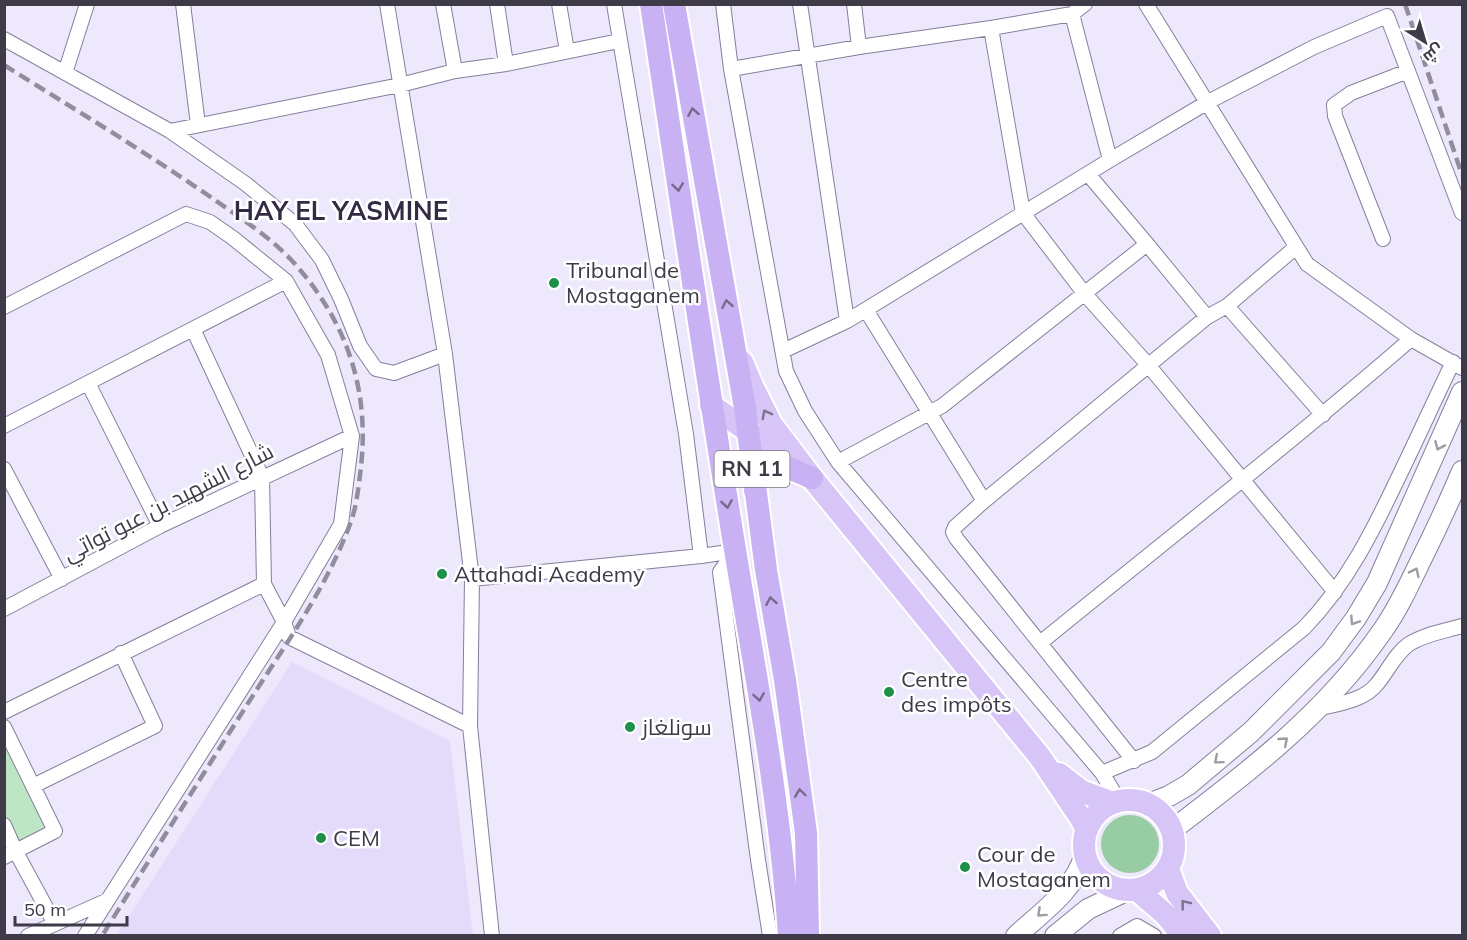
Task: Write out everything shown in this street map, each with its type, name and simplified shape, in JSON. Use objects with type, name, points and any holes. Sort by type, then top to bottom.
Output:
[{"type":"highway","name":"RN 11","points":[[651,4],[785,876],[789,936]]},
{"type":"highway","name":"RN 11","points":[[674,4],[733,337],[755,495],[785,680],[806,833],[808,936]]},
{"type":"highway","points":[[755,495],[756,477],[763,467],[773,464],[782,465],[812,478]]},
{"type":"highway","points":[[806,833],[821,936]]},
{"type":"highway","points":[[784,936],[785,876]]},
{"type":"main road","points":[[733,337],[753,388],[771,424],[812,478]]},
{"type":"main road","points":[[1148,804],[1188,785],[1251,732],[1331,652],[1356,618],[1377,583],[1462,392]]},
{"type":"main road","points":[[711,405],[812,478]]},
{"type":"main road","points":[[1172,831],[1252,769],[1317,709],[1356,667],[1385,628],[1407,588],[1462,471]]},
{"type":"main road","name":"RN 11","points":[[812,478],[1040,757],[1083,820],[1087,830]]},
{"type":"main road","name":"RN 11","points":[[1040,757],[1081,791],[1116,802]]},
{"type":"main road","points":[[1016,936],[1074,881],[1085,854],[1087,830],[1102,809],[1116,802],[1128,800],[1148,804],[1158,810],[1167,819],[1172,831],[1174,850],[1168,869],[1160,879],[1149,886],[1131,890],[1088,909],[1055,936]]},
{"type":"main road","points":[[1085,854],[1088,865],[1104,883],[1115,888],[1131,890],[1166,915],[1183,936]]},
{"type":"main road","points":[[1168,869],[1177,893],[1210,936]]},
{"type":"street","points":[[66,73],[87,4]]},
{"type":"street","points":[[183,4],[198,125]]},
{"type":"street","points":[[387,4],[445,354],[472,579],[470,726],[492,936]]},
{"type":"street","points":[[443,4],[455,71]]},
{"type":"street","points":[[497,4],[506,64]]},
{"type":"street","points":[[559,4],[567,51]]},
{"type":"street","points":[[614,4],[686,434],[701,556]]},
{"type":"street","points":[[723,4],[731,69],[786,370],[805,411],[838,462],[1102,773],[1116,802]]},
{"type":"street","points":[[800,4],[847,321]]},
{"type":"street","points":[[854,4],[859,47]]},
{"type":"street","points":[[731,69],[1072,14],[1086,4]]},
{"type":"street","points":[[1102,773],[1152,752],[1304,628],[1335,592],[1371,535],[1458,365],[1412,339],[1307,264],[1146,4]]},
{"type":"street","points":[[1072,14],[1110,160]]},
{"type":"street","points":[[783,351],[866,310],[1208,102],[1314,46],[1387,16],[1462,213]]},
{"type":"street","points":[[991,28],[1023,213],[1084,293],[1149,366],[1335,592]]},
{"type":"street","points":[[4,39],[170,130],[246,184],[295,224],[322,260],[360,346],[376,369],[394,373],[445,354]]},
{"type":"street","points":[[170,130],[400,85],[455,71],[506,64],[619,41]]},
{"type":"street","points":[[1383,239],[1335,116],[1334,105],[1351,93],[1408,71]]},
{"type":"street","points":[[1088,174],[1207,317]]},
{"type":"street","points":[[4,307],[186,214],[210,222],[286,281],[328,355],[352,436],[341,524],[284,622],[85,936]]},
{"type":"street","points":[[838,462],[942,406],[1147,243]]},
{"type":"street","points":[[1134,761],[953,532],[955,527],[984,501],[1207,317],[1227,306],[1296,247]]},
{"type":"street","points":[[4,426],[286,281]]},
{"type":"street","points":[[1227,306],[1323,415]]},
{"type":"street","points":[[866,310],[984,501]]},
{"type":"street","points":[[193,329],[262,477],[264,584],[284,622],[289,637],[470,726]]},
{"type":"street","points":[[1040,643],[1241,478],[1323,415],[1412,339]]},
{"type":"street","points":[[88,383],[160,526]]},
{"type":"street","name":"شارع الشهيد بن عبو تواتي","points":[[4,609],[160,526],[352,436]]},
{"type":"street","points":[[4,469],[62,579]]},
{"type":"street","points":[[472,579],[735,551]]},
{"type":"street","points":[[735,551],[720,572],[770,936]]},
{"type":"street","points":[[4,712],[264,584]]},
{"type":"street","points":[[1317,709],[1353,700],[1376,686],[1393,660],[1407,645],[1421,638],[1462,626]]},
{"type":"street","points":[[33,786],[155,726],[121,653]]},
{"type":"street","points":[[4,727],[55,831],[10,854]]},
{"type":"street","points":[[4,825],[10,854],[55,924]]},
{"type":"street","points":[[28,936],[106,901]]},
{"type":"street","points":[[1120,936],[1137,926],[1154,936]]},
{"type":"shaded area","name":"CEM","points":[[292,662],[450,741],[473,935],[117,935]]},
{"type":"shaded area","points":[[4,727],[55,831],[16,852],[5,825]]},
{"type":"shaded area","points":[[1130,815],[1141,817],[1154,828],[1159,844],[1157,855],[1146,868],[1130,873],[1119,871],[1106,860],[1101,844],[1103,833],[1114,820]]},
{"type":"railway","points":[[1405,4],[1462,175]]},
{"type":"railway","points":[[4,65],[186,181],[255,228],[286,254],[314,287],[329,311],[342,336],[359,389],[363,445],[355,506],[350,524],[329,572],[302,619],[102,936]]},
{"type":"place","name":"Tribunal de Mostaganem","points":[[554,283]]},
{"type":"place","name":"Attahadi Academy","points":[[442,574]]},
{"type":"place","name":"Centre des impôts","points":[[889,692]]},
{"type":"place","name":"سونلغاز","points":[[630,727]]},
{"type":"place","name":"CEM","points":[[321,838]]},
{"type":"place","name":"Cour de Mostaganem","points":[[965,867]]},
{"type":"district","name":"HAY EL YASMINE","points":[[341,211]]}]
